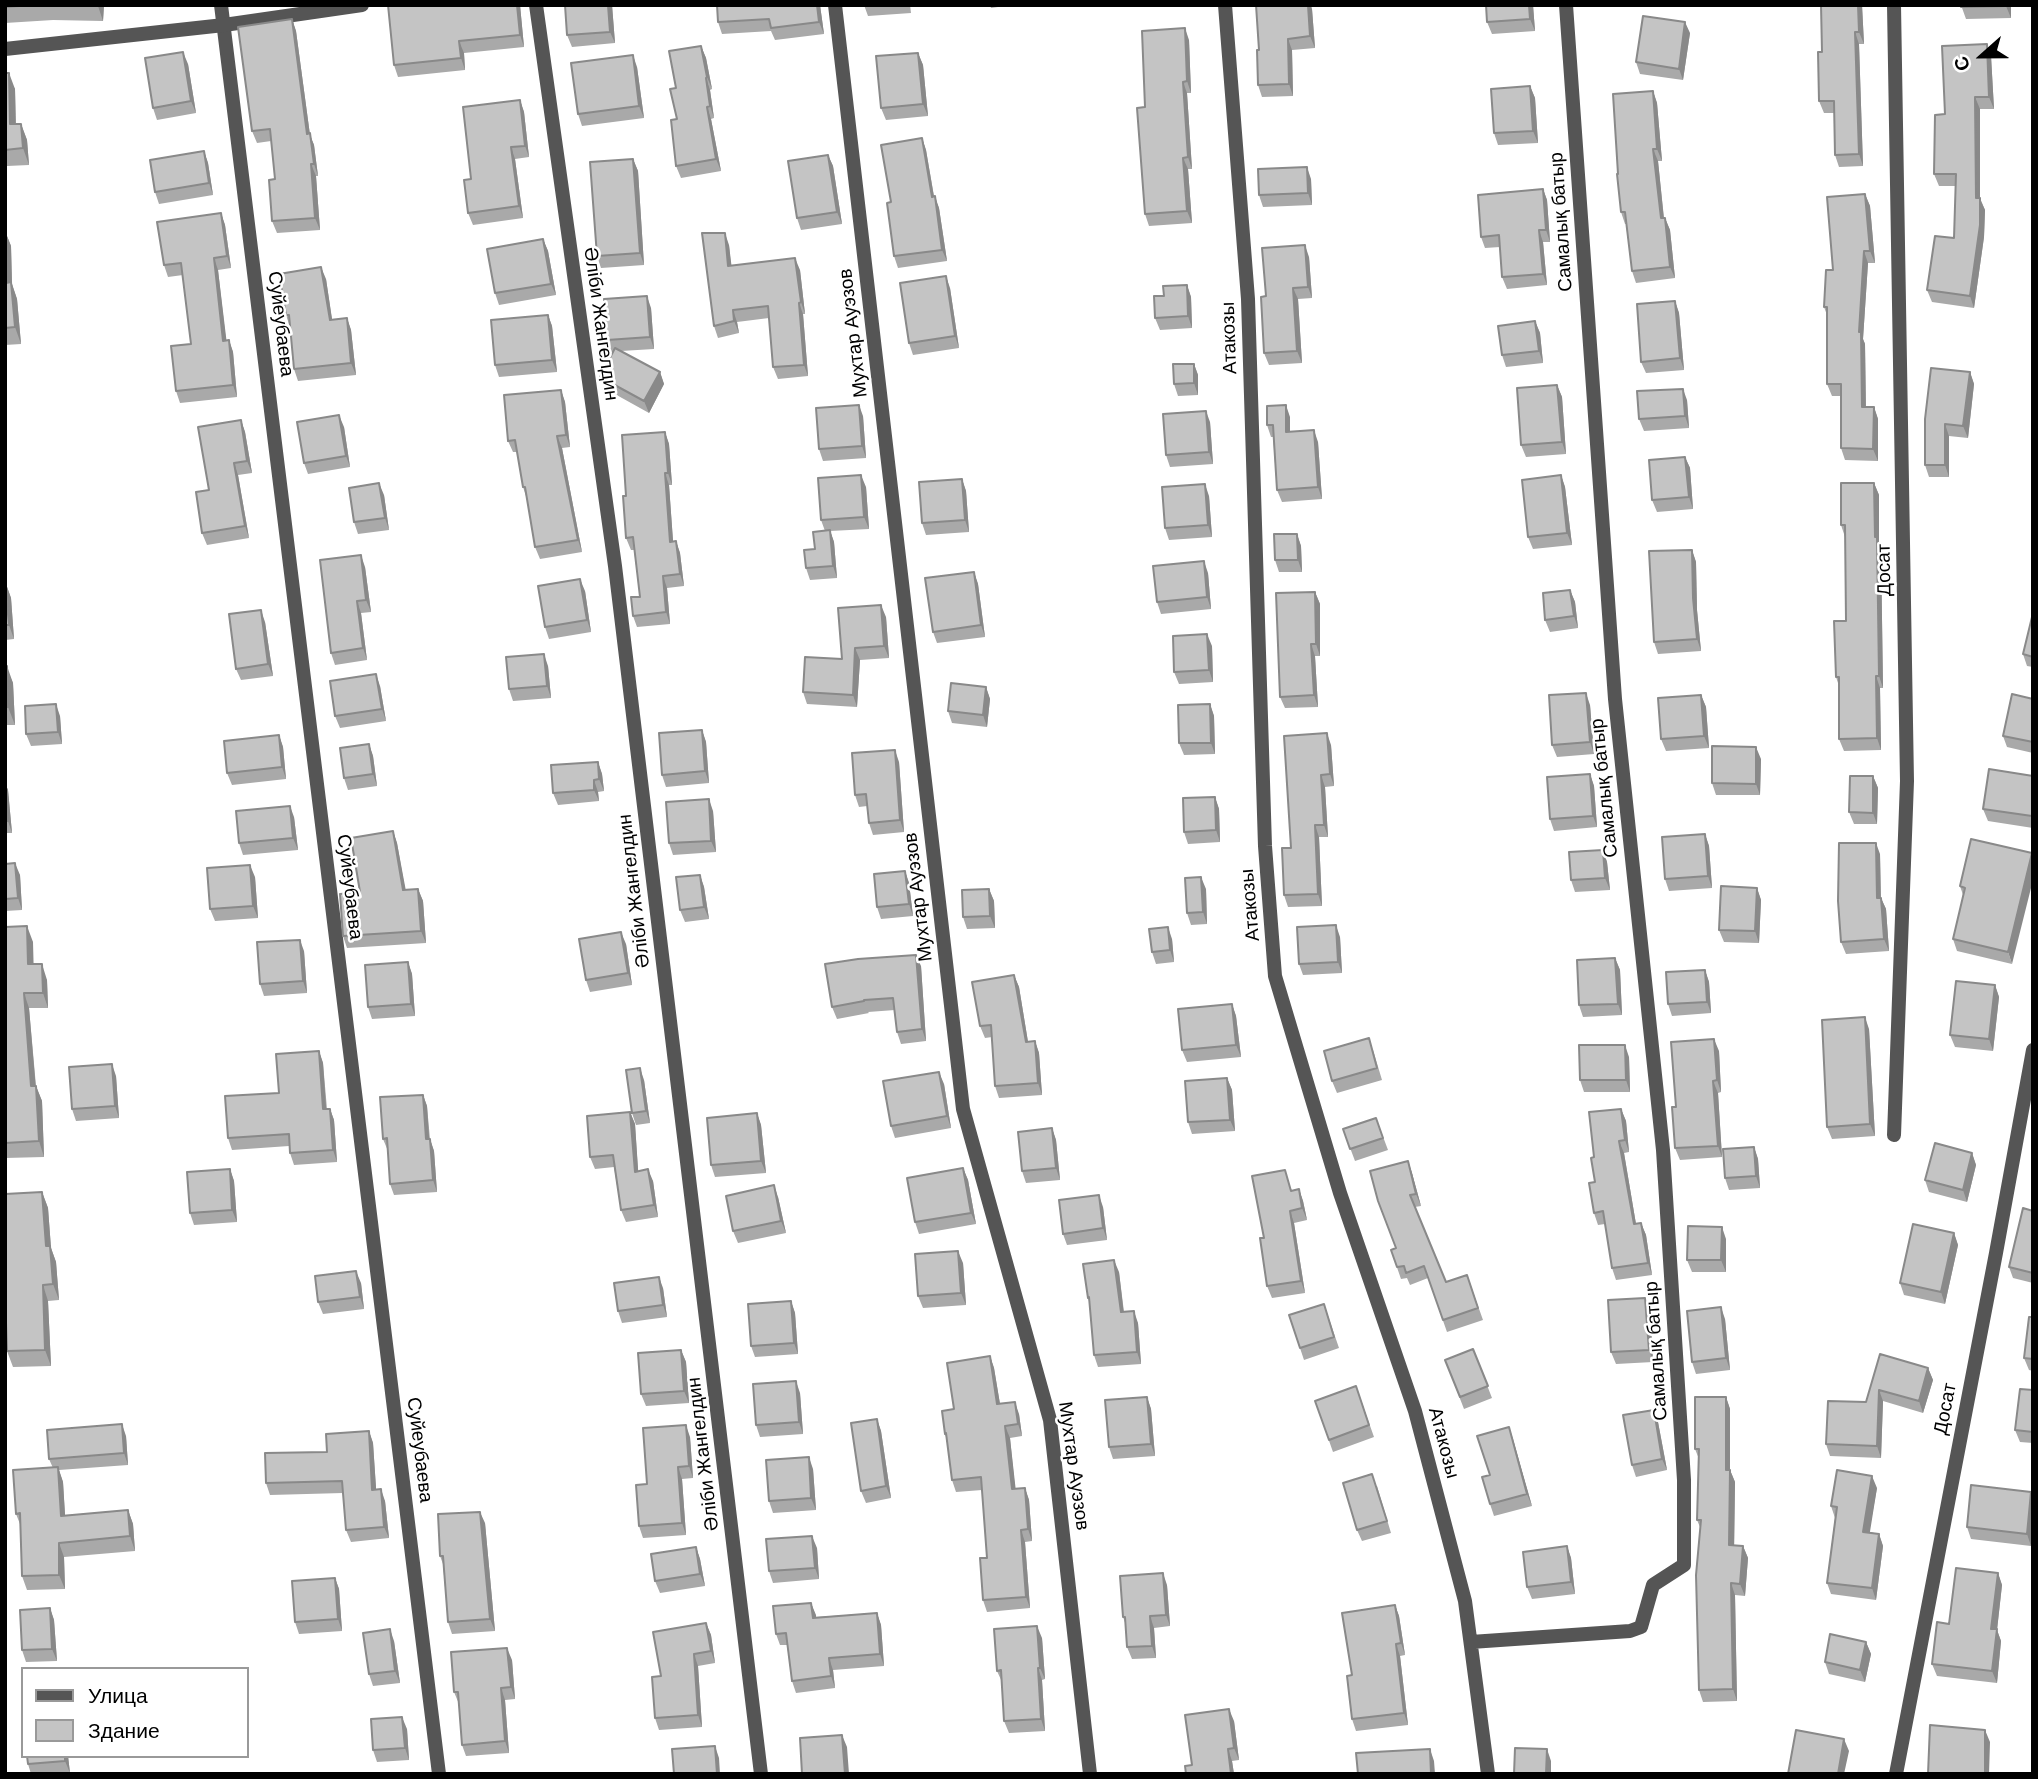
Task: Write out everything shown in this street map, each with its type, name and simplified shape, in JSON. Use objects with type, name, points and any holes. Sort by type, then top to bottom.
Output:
[{"type":"street","name":"Суйеубаева","points":[[221,5],[439,1774]]},
{"type":"street","points":[[5,49],[223,25],[362,5]]},
{"type":"street","name":"Әліби Жангелдин","points":[[536,5],[615,566],[761,1774]]},
{"type":"street","name":"Мухтар Ауэзов","points":[[835,5],[963,1109],[1050,1420],[1090,1774]]},
{"type":"street","name":"Атакозы","points":[[1225,5],[1248,299],[1265,846],[1275,976],[1340,1193],[1415,1411],[1465,1601],[1488,1774]]},
{"type":"street","name":"Самалық батыр","points":[[1471,1642],[1630,1631],[1641,1627],[1653,1585],[1684,1565],[1684,1480],[1663,1150],[1615,699],[1566,5]]},
{"type":"street","name":"Досат","points":[[1894,5],[1908,781],[1894,1135]]},
{"type":"street","name":"Досат","points":[[1896,1774],[2033,1051]]},
{"type":"building","points":[[388,5],[517,5],[520,35],[459,41],[461,58],[394,65]]},
{"type":"building","points":[[565,5],[608,5],[610,32],[567,35]]},
{"type":"building","points":[[717,5],[817,5],[819,22],[771,28],[769,19],[718,22]]},
{"type":"building","points":[[1256,5],[1308,5],[1310,36],[1288,39],[1289,84],[1258,85]]},
{"type":"building","points":[[1486,5],[1529,5],[1530,19],[1487,22]]},
{"type":"building","points":[[1821,5],[1858,5],[1859,32],[1855,32],[1859,154],[1835,155],[1834,101],[1819,101]]},
{"type":"building","points":[[2006,5],[2006,6],[1961,7]]},
{"type":"building","points":[[1643,16],[1685,22],[1679,69],[1636,62]]},
{"type":"building","points":[[292,19],[307,134],[310,133],[314,164],[311,164],[315,218],[272,221],[269,180],[275,179],[270,129],[252,131],[238,27]]},
{"type":"building","points":[[1185,28],[1187,81],[1183,82],[1188,157],[1183,158],[1187,211],[1145,214],[1137,108],[1145,107],[1142,31]]},
{"type":"building","points":[[1987,44],[1989,97],[1975,97],[1976,198],[1980,198],[1980,225],[1970,296],[1927,290],[1935,236],[1954,238],[1956,174],[1934,174],[1935,115],[1945,114],[1942,46]]},
{"type":"building","points":[[701,46],[716,159],[676,166],[671,120],[677,119],[670,89],[676,88],[669,51]]},
{"type":"building","points":[[183,52],[191,101],[153,108],[145,58]]},
{"type":"building","points":[[918,53],[923,104],[881,108],[876,56]]},
{"type":"building","points":[[633,55],[639,106],[578,114],[571,63]]},
{"type":"building","points":[[5,73],[9,73],[10,124],[21,124],[23,148],[5,150]]},
{"type":"building","points":[[1530,86],[1533,131],[1494,133],[1491,89]]},
{"type":"building","points":[[1653,91],[1657,149],[1653,149],[1670,267],[1632,271],[1625,212],[1621,212],[1613,94]]},
{"type":"building","points":[[520,100],[525,146],[511,147],[519,206],[468,213],[464,180],[471,179],[463,107]]},
{"type":"building","points":[[922,138],[932,197],[935,196],[942,250],[894,256],[887,203],[891,202],[881,145]]},
{"type":"building","points":[[204,151],[209,183],[155,192],[150,160]]},
{"type":"building","points":[[828,155],[837,212],[797,218],[788,161]]},
{"type":"building","points":[[633,159],[640,253],[597,256],[590,162]]},
{"type":"building","points":[[1307,167],[1308,193],[1259,195],[1258,169]]},
{"type":"building","points":[[1543,189],[1546,230],[1539,230],[1543,274],[1502,277],[1499,235],[1481,237],[1478,195]]},
{"type":"building","points":[[1865,194],[1870,251],[1864,251],[1859,332],[1862,407],[1874,407],[1873,449],[1841,448],[1841,384],[1827,384],[1827,307],[1824,307],[1826,270],[1833,270],[1827,197]]},
{"type":"building","points":[[221,213],[227,256],[214,258],[223,341],[229,340],[233,385],[176,391],[171,346],[191,344],[181,263],[164,265],[157,222]]},
{"type":"building","points":[[702,233],[725,233],[728,266],[795,258],[801,302],[804,365],[773,367],[768,306],[733,310],[734,321],[714,326]]},
{"type":"building","points":[[543,239],[551,284],[495,293],[487,249]]},
{"type":"building","points":[[1305,245],[1308,287],[1293,288],[1297,351],[1264,353],[1261,297],[1266,296],[1262,248]]},
{"type":"building","points":[[5,252],[6,283],[11,282],[15,327],[5,328]]},
{"type":"building","points":[[321,267],[330,320],[347,318],[351,363],[294,369],[289,315],[286,315],[279,274]]},
{"type":"building","points":[[946,276],[955,336],[909,343],[900,283]]},
{"type":"building","points":[[1187,285],[1188,316],[1155,318],[1154,296],[1164,296],[1163,286]]},
{"type":"building","points":[[647,296],[650,337],[607,340],[604,299]]},
{"type":"building","points":[[1675,301],[1680,358],[1641,362],[1637,304]]},
{"type":"building","points":[[548,315],[552,360],[495,365],[491,320]]},
{"type":"building","points":[[1535,321],[1539,351],[1502,355],[1498,326]]},
{"type":"building","points":[[615,348],[660,372],[644,401],[600,377]]},
{"type":"building","points":[[1173,364],[1194,364],[1194,383],[1174,384]]},
{"type":"building","points":[[1931,368],[1970,372],[1963,426],[1945,424],[1945,465],[1925,465],[1925,419]]},
{"type":"building","points":[[1557,385],[1562,442],[1521,445],[1517,388]]},
{"type":"building","points":[[1683,389],[1685,416],[1639,419],[1637,391]]},
{"type":"building","points":[[561,390],[566,435],[557,436],[578,540],[535,547],[515,440],[508,441],[504,395]]},
{"type":"building","points":[[859,405],[862,446],[819,449],[816,408]]},
{"type":"building","points":[[1286,405],[1286,432],[1314,430],[1318,487],[1277,490],[1273,425],[1267,425],[1267,406]]},
{"type":"building","points":[[1206,411],[1209,452],[1166,455],[1163,414]]},
{"type":"building","points":[[339,415],[346,456],[304,463],[297,422]]},
{"type":"building","points":[[241,420],[247,461],[234,463],[245,526],[202,533],[196,492],[209,490],[198,427]]},
{"type":"building","points":[[665,432],[670,542],[676,541],[680,574],[663,576],[666,612],[633,616],[631,597],[640,597],[633,537],[626,538],[622,435]]},
{"type":"building","points":[[1685,457],[1689,497],[1652,500],[1649,460]]},
{"type":"building","points":[[861,475],[864,517],[821,520],[818,478]]},
{"type":"building","points":[[1561,475],[1567,533],[1528,537],[1522,480]]},
{"type":"building","points":[[962,479],[965,520],[922,523],[919,482]]},
{"type":"building","points":[[379,483],[385,518],[354,522],[349,488]]},
{"type":"building","points":[[1841,483],[1874,483],[1879,676],[1876,676],[1877,738],[1839,739],[1839,677],[1836,677],[1834,621],[1846,621],[1845,525],[1841,525]]},
{"type":"building","points":[[1205,484],[1208,525],[1165,528],[1162,487]]},
{"type":"building","points":[[830,530],[833,566],[806,568],[804,550],[815,549],[813,532]]},
{"type":"building","points":[[1274,534],[1297,534],[1298,560],[1275,560]]},
{"type":"building","points":[[1692,550],[1697,639],[1654,642],[1649,551]]},
{"type":"building","points":[[361,555],[366,600],[357,601],[363,648],[331,653],[320,560]]},
{"type":"building","points":[[1204,561],[1207,597],[1157,602],[1153,566]]},
{"type":"building","points":[[974,572],[981,625],[933,632],[925,578]]},
{"type":"building","points":[[580,579],[587,620],[545,627],[538,586]]},
{"type":"building","points":[[5,584],[9,625],[5,625]]},
{"type":"building","points":[[1570,590],[1574,616],[1545,620],[1543,593]]},
{"type":"building","points":[[1315,592],[1316,644],[1311,644],[1314,695],[1280,697],[1276,593]]},
{"type":"building","points":[[881,605],[884,646],[855,648],[853,695],[803,692],[805,657],[842,659],[838,608]]},
{"type":"building","points":[[261,610],[268,664],[236,669],[229,614]]},
{"type":"building","points":[[2033,617],[2033,657],[2023,654]]},
{"type":"building","points":[[1207,634],[1209,670],[1174,672],[1173,636]]},
{"type":"building","points":[[544,654],[547,686],[509,689],[506,657]]},
{"type":"building","points":[[7,666],[8,707],[5,707]]},
{"type":"building","points":[[376,674],[382,709],[335,716],[330,681]]},
{"type":"building","points":[[951,683],[986,687],[983,715],[948,711]]},
{"type":"building","points":[[1586,693],[1590,742],[1552,745],[1549,695]]},
{"type":"building","points":[[2012,694],[2033,699],[2033,742],[2003,736]]},
{"type":"building","points":[[1701,695],[1704,736],[1661,739],[1658,698]]},
{"type":"building","points":[[56,704],[58,732],[26,734],[25,706]]},
{"type":"building","points":[[1210,704],[1211,743],[1179,743],[1178,705]]},
{"type":"building","points":[[702,730],[705,771],[662,775],[659,733]]},
{"type":"building","points":[[1327,733],[1330,774],[1321,775],[1324,825],[1315,825],[1318,894],[1284,895],[1282,848],[1291,848],[1284,736]]},
{"type":"building","points":[[279,735],[282,767],[227,773],[224,741]]},
{"type":"building","points":[[369,744],[373,774],[344,778],[340,748]]},
{"type":"building","points":[[1712,746],[1756,747],[1756,784],[1712,783]]},
{"type":"building","points":[[895,750],[900,820],[869,823],[866,794],[855,795],[852,753]]},
{"type":"building","points":[[598,762],[599,779],[594,780],[594,790],[553,793],[551,765]]},
{"type":"building","points":[[1989,769],[2033,776],[2032,816],[1983,809]]},
{"type":"building","points":[[1590,774],[1593,816],[1550,819],[1547,777]]},
{"type":"building","points":[[1850,776],[1873,776],[1873,813],[1849,812]]},
{"type":"building","points":[[5,793],[8,821],[5,821]]},
{"type":"building","points":[[1215,797],[1216,830],[1184,832],[1183,798]]},
{"type":"building","points":[[709,799],[711,841],[669,843],[666,802]]},
{"type":"building","points":[[290,806],[293,838],[239,843],[236,811]]},
{"type":"building","points":[[393,831],[403,890],[418,889],[421,931],[343,936],[340,894],[360,892],[351,838]]},
{"type":"building","points":[[1705,834],[1708,876],[1665,879],[1662,837]]},
{"type":"building","points":[[1971,839],[2032,853],[2008,952],[1953,939],[1965,888],[1960,886]]},
{"type":"building","points":[[1839,843],[1876,843],[1877,898],[1881,898],[1884,939],[1841,942],[1838,901]]},
{"type":"building","points":[[1603,850],[1605,878],[1571,880],[1569,852]]},
{"type":"building","points":[[15,863],[18,898],[5,899],[5,864]]},
{"type":"building","points":[[250,865],[253,906],[210,909],[207,868]]},
{"type":"building","points":[[905,871],[909,904],[877,907],[874,874]]},
{"type":"building","points":[[700,875],[704,907],[680,910],[676,877]]},
{"type":"building","points":[[1201,877],[1203,912],[1187,913],[1185,878]]},
{"type":"building","points":[[1721,886],[1757,888],[1755,931],[1719,930]]},
{"type":"building","points":[[989,889],[990,916],[963,917],[962,890]]},
{"type":"building","points":[[1336,925],[1338,962],[1299,964],[1297,927]]},
{"type":"building","points":[[27,926],[28,964],[42,964],[43,993],[24,993],[31,1086],[36,1086],[39,1141],[5,1143],[5,927]]},
{"type":"building","points":[[1168,927],[1170,950],[1152,952],[1149,929]]},
{"type":"building","points":[[621,932],[628,973],[586,980],[579,939]]},
{"type":"building","points":[[300,940],[303,981],[260,984],[257,942]]},
{"type":"building","points":[[916,955],[922,1029],[897,1032],[893,998],[864,1000],[832,1007],[825,964]]},
{"type":"building","points":[[1615,958],[1618,1004],[1579,1005],[1577,960]]},
{"type":"building","points":[[408,962],[411,1004],[368,1007],[365,965]]},
{"type":"building","points":[[1705,970],[1707,1002],[1668,1004],[1666,972]]},
{"type":"building","points":[[1014,975],[1026,1042],[1035,1041],[1038,1083],[995,1086],[991,1025],[980,1026],[972,982]]},
{"type":"building","points":[[1956,981],[1995,985],[1989,1039],[1950,1035]]},
{"type":"building","points":[[1232,1004],[1236,1045],[1182,1050],[1178,1009]]},
{"type":"building","points":[[1865,1017],[1870,1124],[1827,1127],[1822,1020]]},
{"type":"building","points":[[1369,1038],[1377,1068],[1332,1081],[1324,1051]]},
{"type":"building","points":[[1714,1039],[1717,1080],[1713,1081],[1718,1146],[1675,1148],[1672,1107],[1676,1107],[1671,1042]]},
{"type":"building","points":[[1579,1045],[1625,1045],[1626,1080],[1580,1080]]},
{"type":"building","points":[[319,1051],[323,1109],[330,1109],[333,1150],[290,1153],[289,1134],[228,1138],[225,1096],[279,1093],[276,1054]]},
{"type":"building","points":[[112,1064],[115,1106],[72,1109],[69,1067]]},
{"type":"building","points":[[640,1068],[646,1111],[632,1113],[626,1070]]},
{"type":"building","points":[[939,1072],[947,1116],[891,1126],[883,1081]]},
{"type":"building","points":[[1227,1078],[1230,1120],[1188,1122],[1185,1081]]},
{"type":"building","points":[[423,1095],[426,1139],[430,1139],[433,1180],[390,1184],[387,1138],[383,1139],[380,1097]]},
{"type":"building","points":[[1621,1109],[1625,1140],[1619,1141],[1634,1224],[1641,1223],[1648,1263],[1612,1268],[1603,1211],[1594,1213],[1589,1183],[1595,1182],[1589,1112]]},
{"type":"building","points":[[630,1112],[635,1172],[648,1169],[654,1205],[621,1210],[613,1155],[590,1157],[587,1116]]},
{"type":"building","points":[[757,1113],[761,1161],[711,1165],[707,1118]]},
{"type":"building","points":[[1376,1118],[1383,1138],[1350,1149],[1343,1129]]},
{"type":"building","points":[[1052,1128],[1056,1168],[1022,1171],[1018,1132]]},
{"type":"building","points":[[1935,1143],[1972,1153],[1963,1190],[1925,1180]]},
{"type":"building","points":[[1754,1147],[1756,1176],[1725,1178],[1723,1149]]},
{"type":"building","points":[[1408,1161],[1416,1194],[1410,1195],[1446,1282],[1467,1275],[1478,1308],[1443,1320],[1424,1266],[1406,1273],[1404,1266],[1397,1267],[1391,1250],[1396,1248],[1370,1171]]},
{"type":"building","points":[[963,1168],[971,1213],[915,1222],[907,1178]]},
{"type":"building","points":[[230,1169],[232,1210],[190,1213],[187,1172]]},
{"type":"building","points":[[1285,1170],[1291,1191],[1299,1189],[1302,1208],[1290,1211],[1301,1281],[1267,1286],[1260,1238],[1264,1238],[1252,1176]]},
{"type":"building","points":[[774,1185],[781,1221],[733,1231],[726,1196]]},
{"type":"building","points":[[42,1192],[46,1246],[50,1246],[53,1284],[43,1285],[45,1350],[7,1351],[5,1194]]},
{"type":"building","points":[[1099,1195],[1103,1228],[1063,1234],[1059,1200]]},
{"type":"building","points":[[2023,1208],[2033,1211],[2033,1273],[2009,1267]]},
{"type":"building","points":[[1913,1224],[1954,1233],[1941,1292],[1900,1283]]},
{"type":"building","points":[[1688,1226],[1722,1227],[1721,1260],[1687,1260]]},
{"type":"building","points":[[958,1251],[961,1293],[918,1296],[915,1254]]},
{"type":"building","points":[[1114,1260],[1121,1312],[1134,1311],[1137,1352],[1094,1355],[1083,1264]]},
{"type":"building","points":[[356,1271],[360,1297],[318,1302],[315,1276]]},
{"type":"building","points":[[659,1277],[663,1305],[618,1311],[614,1283]]},
{"type":"building","points":[[1645,1298],[1649,1350],[1611,1352],[1608,1300]]},
{"type":"building","points":[[791,1301],[794,1343],[751,1346],[748,1304]]},
{"type":"building","points":[[1324,1304],[1334,1337],[1300,1348],[1289,1315]]},
{"type":"building","points":[[1721,1307],[1726,1358],[1692,1362],[1687,1311]]},
{"type":"building","points":[[2029,1317],[2033,1317],[2033,1359],[2024,1358]]},
{"type":"building","points":[[1473,1349],[1488,1386],[1460,1397],[1445,1360]]},
{"type":"building","points":[[681,1350],[684,1391],[641,1394],[638,1353]]},
{"type":"building","points":[[1880,1354],[1928,1368],[1919,1401],[1879,1390],[1877,1446],[1826,1444],[1828,1401],[1866,1402]]},
{"type":"building","points":[[990,1356],[997,1404],[1015,1402],[1018,1424],[1005,1426],[1012,1489],[1025,1488],[1028,1529],[1021,1530],[1026,1597],[983,1600],[980,1558],[987,1558],[981,1477],[952,1480],[942,1411],[954,1409],[947,1363]]},
{"type":"building","points":[[796,1381],[799,1422],[756,1425],[753,1384]]},
{"type":"building","points":[[1356,1386],[1369,1425],[1329,1440],[1315,1401]]},
{"type":"building","points":[[2020,1389],[2033,1390],[2033,1432],[2015,1430]]},
{"type":"building","points":[[1147,1397],[1151,1444],[1109,1447],[1105,1400]]},
{"type":"building","points":[[1695,1397],[1726,1397],[1726,1470],[1730,1470],[1729,1545],[1743,1546],[1740,1584],[1731,1583],[1733,1689],[1699,1690],[1696,1575],[1701,1520],[1697,1520],[1699,1449],[1695,1449]]},
{"type":"building","points":[[1654,1410],[1662,1459],[1632,1465],[1623,1415]]},
{"type":"building","points":[[877,1419],[886,1486],[861,1491],[851,1423]]},
{"type":"building","points":[[122,1424],[124,1453],[49,1459],[47,1430]]},
{"type":"building","points":[[686,1425],[689,1466],[678,1467],[682,1523],[639,1526],[636,1485],[647,1484],[643,1428]]},
{"type":"building","points":[[1509,1427],[1527,1494],[1490,1504],[1482,1477],[1490,1475],[1477,1436]]},
{"type":"building","points":[[369,1431],[372,1490],[381,1489],[384,1527],[346,1530],[342,1481],[266,1483],[265,1453],[327,1452],[326,1434]]},
{"type":"building","points":[[809,1457],[811,1498],[769,1501],[766,1460]]},
{"type":"building","points":[[58,1467],[61,1516],[128,1510],[130,1536],[59,1543],[59,1575],[22,1576],[20,1513],[16,1514],[13,1470]]},
{"type":"building","points":[[1837,1470],[1872,1476],[1863,1532],[1879,1534],[1872,1588],[1827,1583],[1837,1507],[1831,1506]]},
{"type":"building","points":[[1372,1474],[1387,1521],[1357,1530],[1343,1483]]},
{"type":"building","points":[[1971,1485],[2031,1492],[2027,1534],[1967,1527]]},
{"type":"building","points":[[480,1512],[490,1619],[448,1622],[438,1514]]},
{"type":"building","points":[[812,1536],[815,1568],[769,1571],[766,1539]]},
{"type":"building","points":[[1567,1546],[1571,1582],[1527,1587],[1523,1552]]},
{"type":"building","points":[[696,1547],[700,1574],[655,1581],[651,1554]]},
{"type":"building","points":[[1956,1568],[1998,1573],[1991,1629],[1997,1629],[1992,1671],[1932,1664],[1937,1622],[1949,1624]]},
{"type":"building","points":[[1163,1573],[1166,1615],[1150,1616],[1152,1646],[1127,1647],[1120,1576]]},
{"type":"building","points":[[335,1578],[338,1619],[295,1622],[292,1581]]},
{"type":"building","points":[[811,1603],[813,1618],[877,1613],[880,1654],[829,1658],[831,1676],[792,1681],[786,1633],[776,1634],[773,1606]]},
{"type":"building","points":[[1395,1605],[1401,1643],[1396,1644],[1404,1713],[1352,1719],[1347,1676],[1352,1675],[1342,1613]]},
{"type":"building","points":[[50,1608],[52,1649],[22,1650],[20,1610]]},
{"type":"building","points":[[706,1623],[711,1651],[694,1654],[698,1715],[655,1718],[652,1677],[661,1676],[653,1632]]},
{"type":"building","points":[[1037,1626],[1041,1719],[1004,1721],[1001,1670],[997,1671],[994,1629]]},
{"type":"building","points":[[390,1629],[395,1671],[369,1674],[363,1633]]},
{"type":"building","points":[[1830,1634],[1866,1642],[1860,1670],[1825,1662]]},
{"type":"building","points":[[507,1648],[511,1687],[501,1688],[505,1741],[462,1745],[458,1692],[454,1692],[451,1652]]},
{"type":"building","points":[[1229,1709],[1234,1748],[1228,1749],[1231,1774],[1186,1774],[1185,1766],[1192,1765],[1185,1715]]},
{"type":"building","points":[[402,1717],[405,1748],[373,1750],[371,1719]]},
{"type":"building","points":[[1930,1725],[1985,1730],[1985,1774],[1928,1774]]},
{"type":"building","points":[[1796,1730],[1844,1739],[1838,1774],[1788,1774]]},
{"type":"building","points":[[842,1735],[845,1774],[802,1774],[800,1738]]},
{"type":"building","points":[[715,1746],[717,1774],[674,1774],[672,1749]]},
{"type":"building","points":[[1515,1748],[1547,1749],[1546,1774],[1514,1774]]},
{"type":"building","points":[[1430,1749],[1431,1774],[1358,1774],[1356,1753]]},
{"type":"building","points":[[27,1758],[65,1758],[65,1761],[28,1764]]}]
